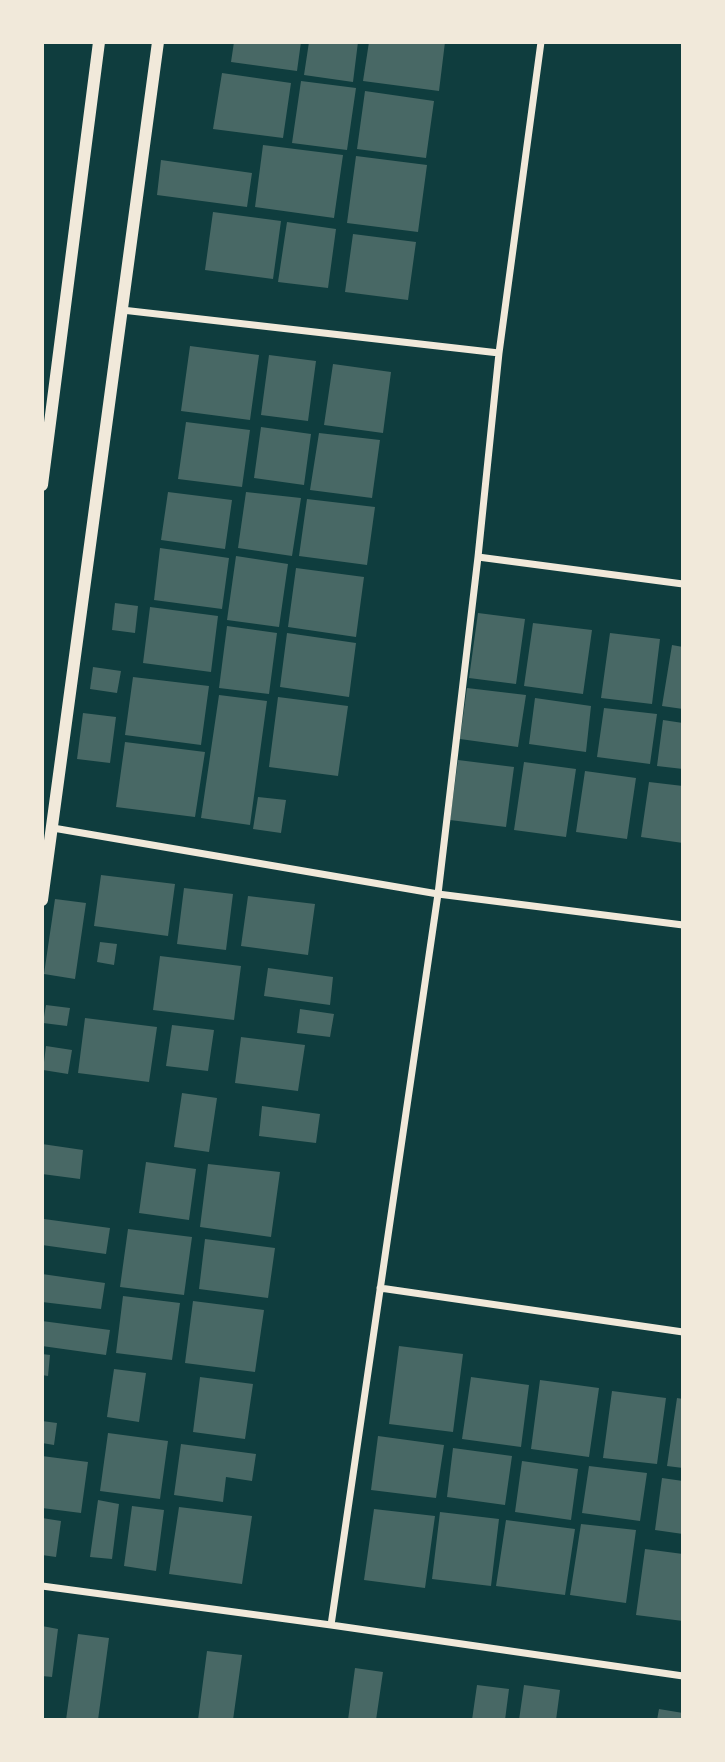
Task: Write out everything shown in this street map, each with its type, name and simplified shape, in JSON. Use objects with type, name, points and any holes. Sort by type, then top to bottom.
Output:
[{"type":"street","points":[[42,485],[99,42]]},
{"type":"street","points":[[42,900],[158,42]]},
{"type":"street","points":[[331,1625],[438,894],[499,353],[541,42]]},
{"type":"street","points":[[122,310],[499,353]]},
{"type":"street","points":[[478,557],[683,584]]},
{"type":"street","points":[[53,828],[438,894],[683,925]]},
{"type":"street","points":[[380,1287],[683,1332]]},
{"type":"street","points":[[42,1586],[683,1676]]},
{"type":"building","points":[[234,42],[301,42],[297,71],[231,62]]},
{"type":"building","points":[[309,42],[358,42],[353,82],[304,75]]},
{"type":"building","points":[[369,42],[445,42],[439,91],[363,81]]},
{"type":"building","points":[[222,73],[291,83],[283,138],[213,129]]},
{"type":"building","points":[[301,81],[356,88],[347,150],[292,143]]},
{"type":"building","points":[[365,91],[434,101],[426,158],[357,149]]},
{"type":"building","points":[[263,145],[343,155],[334,218],[255,207]]},
{"type":"building","points":[[356,156],[427,165],[418,232],[347,223]]},
{"type":"building","points":[[161,160],[252,173],[247,207],[157,195]]},
{"type":"building","points":[[213,212],[281,221],[273,279],[205,270]]},
{"type":"building","points":[[287,222],[336,229],[328,288],[278,282]]},
{"type":"building","points":[[353,234],[416,242],[408,300],[345,292]]},
{"type":"building","points":[[190,346],[259,355],[250,420],[181,411]]},
{"type":"building","points":[[269,355],[316,361],[308,421],[261,415]]},
{"type":"building","points":[[333,364],[391,372],[383,433],[324,425]]},
{"type":"building","points":[[186,422],[250,430],[242,487],[178,479]]},
{"type":"building","points":[[261,427],[311,434],[304,485],[254,478]]},
{"type":"building","points":[[319,433],[380,440],[372,498],[310,490]]},
{"type":"building","points":[[168,492],[232,500],[225,549],[161,540]]},
{"type":"building","points":[[246,492],[301,498],[292,556],[238,548]]},
{"type":"building","points":[[307,499],[375,507],[367,565],[299,556]]},
{"type":"building","points":[[160,548],[229,558],[222,609],[154,600]]},
{"type":"building","points":[[236,556],[288,564],[279,627],[227,620]]},
{"type":"building","points":[[296,568],[364,577],[356,637],[288,627]]},
{"type":"building","points":[[115,603],[138,606],[135,633],[112,630]]},
{"type":"building","points":[[150,607],[218,616],[211,672],[143,663]]},
{"type":"building","points":[[478,613],[525,619],[516,684],[469,678]]},
{"type":"building","points":[[533,623],[592,630],[583,694],[524,686]]},
{"type":"building","points":[[227,626],[277,633],[269,694],[219,688]]},
{"type":"building","points":[[287,633],[356,643],[349,697],[280,687]]},
{"type":"building","points":[[610,633],[660,639],[652,704],[601,698]]},
{"type":"building","points":[[672,645],[683,647],[683,709],[662,706]]},
{"type":"building","points":[[93,667],[121,671],[117,693],[90,689]]},
{"type":"building","points":[[133,677],[209,686],[201,745],[125,735]]},
{"type":"building","points":[[467,688],[526,695],[518,747],[460,739]]},
{"type":"building","points":[[219,695],[267,701],[250,825],[201,818]]},
{"type":"building","points":[[278,697],[348,706],[338,776],[269,767]]},
{"type":"building","points":[[535,698],[591,706],[586,752],[529,744]]},
{"type":"building","points":[[604,708],[657,714],[650,764],[597,757]]},
{"type":"building","points":[[83,713],[116,717],[110,763],[77,759]]},
{"type":"building","points":[[663,720],[683,723],[683,769],[657,766]]},
{"type":"building","points":[[125,742],[205,752],[195,817],[116,807]]},
{"type":"building","points":[[458,760],[514,767],[506,827],[450,820]]},
{"type":"building","points":[[524,762],[576,769],[566,837],[514,830]]},
{"type":"building","points":[[585,771],[636,778],[627,839],[576,832]]},
{"type":"building","points":[[649,782],[683,786],[683,843],[641,837]]},
{"type":"building","points":[[258,797],[286,800],[281,833],[253,829]]},
{"type":"building","points":[[101,875],[175,884],[168,936],[94,926]]},
{"type":"building","points":[[184,888],[233,894],[226,950],[177,944]]},
{"type":"building","points":[[248,896],[315,904],[308,955],[241,946]]},
{"type":"building","points":[[55,899],[86,903],[75,979],[44,974]]},
{"type":"building","points":[[100,942],[117,944],[114,965],[97,962]]},
{"type":"building","points":[[160,956],[241,966],[234,1020],[153,1010]]},
{"type":"building","points":[[268,968],[333,977],[330,1005],[264,996]]},
{"type":"building","points":[[46,1005],[70,1008],[67,1026],[43,1023]]},
{"type":"building","points":[[300,1009],[334,1014],[330,1037],[297,1033]]},
{"type":"building","points":[[85,1018],[157,1027],[149,1082],[78,1073]]},
{"type":"building","points":[[172,1025],[214,1030],[208,1071],[166,1066]]},
{"type":"building","points":[[241,1037],[305,1045],[298,1091],[235,1083]]},
{"type":"building","points":[[46,1046],[72,1050],[68,1074],[43,1070]]},
{"type":"building","points":[[182,1093],[217,1098],[209,1152],[174,1147]]},
{"type":"building","points":[[262,1106],[320,1114],[316,1143],[259,1136]]},
{"type":"building","points":[[42,1144],[83,1150],[80,1179],[42,1174]]},
{"type":"building","points":[[146,1162],[196,1169],[189,1220],[139,1213]]},
{"type":"building","points":[[208,1164],[280,1172],[271,1237],[200,1227]]},
{"type":"building","points":[[44,1219],[110,1228],[106,1254],[42,1245]]},
{"type":"building","points":[[128,1229],[192,1237],[184,1295],[120,1287]]},
{"type":"building","points":[[205,1239],[275,1248],[268,1298],[199,1289]]},
{"type":"building","points":[[42,1274],[105,1283],[101,1309],[42,1302]]},
{"type":"building","points":[[123,1296],[180,1303],[172,1360],[116,1353]]},
{"type":"building","points":[[193,1301],[264,1310],[255,1372],[185,1363]]},
{"type":"building","points":[[42,1321],[110,1330],[106,1355],[42,1346]]},
{"type":"building","points":[[399,1346],[463,1354],[453,1432],[389,1424]]},
{"type":"building","points":[[42,1354],[50,1355],[48,1376],[42,1375]]},
{"type":"building","points":[[114,1369],[146,1373],[139,1422],[107,1417]]},
{"type":"building","points":[[200,1377],[253,1384],[245,1439],[193,1432]]},
{"type":"building","points":[[471,1377],[529,1385],[521,1447],[462,1439]]},
{"type":"building","points":[[540,1380],[599,1388],[589,1457],[531,1449]]},
{"type":"building","points":[[612,1391],[666,1398],[657,1464],[603,1458]]},
{"type":"building","points":[[677,1398],[683,1399],[683,1468],[667,1466]]},
{"type":"building","points":[[42,1421],[57,1423],[54,1445],[42,1443]]},
{"type":"building","points":[[108,1433],[168,1441],[160,1499],[100,1491]]},
{"type":"building","points":[[378,1436],[444,1445],[436,1498],[371,1490]]},
{"type":"building","points":[[181,1444],[256,1454],[252,1481],[226,1477],[223,1502],[174,1495]]},
{"type":"building","points":[[453,1448],[512,1456],[505,1505],[447,1497]]},
{"type":"building","points":[[42,1456],[88,1462],[81,1513],[42,1508]]},
{"type":"building","points":[[522,1461],[578,1469],[571,1520],[515,1512]]},
{"type":"building","points":[[589,1466],[647,1473],[640,1521],[582,1513]]},
{"type":"building","points":[[662,1478],[683,1481],[683,1534],[655,1530]]},
{"type":"building","points":[[98,1500],[119,1504],[112,1559],[90,1557]]},
{"type":"building","points":[[132,1506],[164,1510],[156,1571],[124,1566]]},
{"type":"building","points":[[179,1507],[252,1516],[242,1584],[169,1574]]},
{"type":"building","points":[[374,1509],[435,1516],[425,1588],[364,1580]]},
{"type":"building","points":[[440,1512],[499,1519],[491,1586],[432,1579]]},
{"type":"building","points":[[42,1518],[61,1521],[56,1557],[42,1555]]},
{"type":"building","points":[[506,1520],[575,1529],[565,1595],[496,1586]]},
{"type":"building","points":[[581,1524],[636,1530],[626,1603],[570,1595]]},
{"type":"building","points":[[645,1549],[683,1554],[683,1621],[636,1615]]},
{"type":"building","points":[[42,1626],[58,1629],[52,1677],[42,1676]]},
{"type":"building","points":[[78,1634],[109,1638],[98,1720],[66,1720]]},
{"type":"building","points":[[207,1651],[242,1655],[233,1720],[198,1720]]},
{"type":"building","points":[[355,1668],[383,1672],[376,1720],[348,1720]]},
{"type":"building","points":[[477,1685],[509,1689],[505,1720],[472,1720]]},
{"type":"building","points":[[524,1685],[560,1690],[556,1720],[519,1720]]},
{"type":"building","points":[[659,1709],[683,1713],[683,1720],[657,1720]]}]
